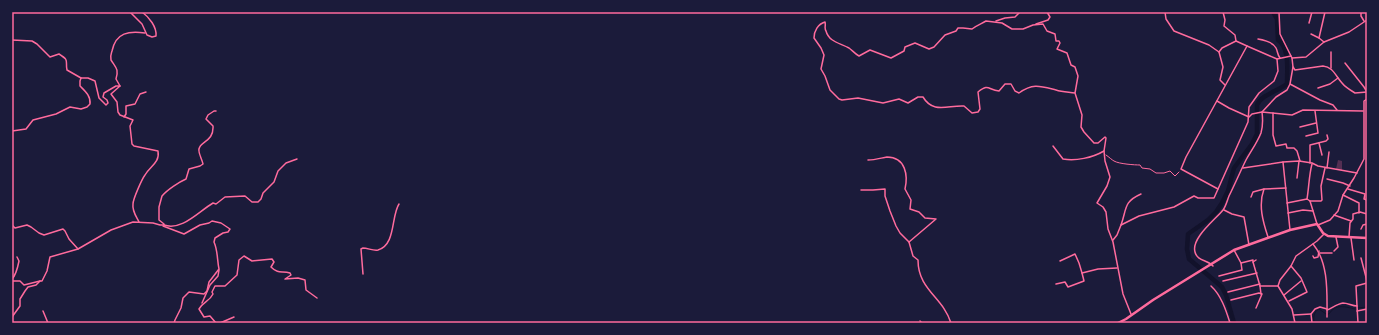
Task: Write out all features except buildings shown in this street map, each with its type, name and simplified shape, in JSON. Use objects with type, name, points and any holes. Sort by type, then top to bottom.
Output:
[{"type":"main road","points":[[1118,323],[1234,250],[1290,230],[1317,225],[1324,234],[1328,236],[1367,238]]},
{"type":"street","points":[[130,12],[142,24],[145,33]]},
{"type":"street","points":[[120,86],[116,79],[118,71],[117,67],[110,57],[113,45],[122,34],[135,32],[145,33],[152,37],[156,36],[156,30],[149,18],[142,12]]},
{"type":"street","points":[[994,22],[1005,18],[1015,17],[1020,12]]},
{"type":"street","points":[[1047,12],[1050,17],[1048,20],[1022,29],[1012,29],[1002,23],[986,20],[983,23],[979,23],[972,29],[958,28],[956,31],[945,35],[934,47],[929,49],[915,43],[905,47],[904,51],[891,58],[870,50],[858,56],[849,48],[837,44],[830,39],[825,31],[825,22],[820,25],[814,38],[823,52],[824,58],[821,69],[830,90],[838,99],[842,100],[858,98],[883,103],[898,99],[908,103],[918,97],[923,97],[926,102],[935,108],[964,106],[972,113],[978,112],[980,109],[978,92],[984,87],[988,87],[994,91],[1000,91],[1005,84],[1011,84],[1015,91],[1020,93],[1030,87],[1039,86],[1056,91],[1075,93]]},
{"type":"street","points":[[1165,12],[1166,19],[1174,31],[1209,45],[1219,52],[1224,67],[1220,80],[1225,85]]},
{"type":"street","points":[[1223,12],[1225,20],[1224,26],[1235,35],[1236,41]]},
{"type":"street","points":[[1211,265],[1199,258],[1195,254],[1194,249],[1199,238],[1223,210],[1242,168],[1261,134],[1263,125],[1262,112],[1276,97],[1287,90],[1290,84],[1293,67],[1292,57],[1280,34],[1279,12]]},
{"type":"street","points":[[1309,23],[1312,12]]},
{"type":"street","points":[[1319,38],[1325,12]]},
{"type":"street","points":[[1361,12],[1364,22]]},
{"type":"street","points":[[1236,41],[1277,58],[1306,57],[1324,42],[1349,32],[1367,20]]},
{"type":"street","points":[[1033,25],[1043,24],[1047,31],[1055,34],[1056,41],[1059,41],[1060,43],[1057,49],[1067,53],[1071,65],[1075,67],[1078,76],[1075,93],[1082,115],[1081,127],[1084,132],[1094,144],[1106,138],[1104,151],[1105,161],[1110,177],[1107,186],[1097,203],[1106,212],[1122,294],[1132,314]]},
{"type":"street","points":[[1311,34],[1324,42]]},
{"type":"street","points":[[1258,39],[1270,42],[1275,46],[1280,58]]},
{"type":"street","points":[[12,40],[32,42],[37,44],[50,57],[59,54],[65,58],[68,62],[67,70],[81,78],[88,78],[94,81],[99,98],[106,105],[108,103],[103,97],[104,93],[116,86],[120,86]]},
{"type":"street","points":[[1219,52],[1222,48],[1236,41]]},
{"type":"street","points":[[1218,190],[1181,169],[1186,157],[1247,46]]},
{"type":"street","points":[[1331,52],[1331,68],[1343,84],[1354,93],[1367,92],[1344,63]]},
{"type":"street","points":[[1121,225],[1139,216],[1174,207],[1194,196],[1212,199],[1218,190],[1248,122],[1249,107],[1259,93],[1274,80],[1278,71],[1277,58]]},
{"type":"street","points":[[1293,67],[1295,70],[1323,66],[1331,68]]},
{"type":"street","points":[[12,131],[26,129],[33,120],[56,114],[65,108],[70,107],[81,109],[87,107],[90,104],[90,99],[80,86],[81,78]]},
{"type":"street","points":[[1318,88],[1330,84],[1338,78]]},
{"type":"street","points":[[1290,84],[1334,106],[1338,110]]},
{"type":"street","points":[[120,86],[111,94],[117,102],[118,112],[120,115],[133,120],[130,126],[134,146],[158,151],[158,156],[154,165],[144,175],[133,205],[134,212],[139,222]]},
{"type":"street","points":[[124,117],[126,114],[126,106],[135,104],[140,94],[146,92]]},
{"type":"street","points":[[1308,199],[1310,201],[1317,225],[1330,220],[1338,211],[1343,195],[1350,186],[1364,159],[1363,111],[1364,101],[1367,99]]},
{"type":"street","points":[[1217,101],[1249,117]]},
{"type":"street","points":[[1249,117],[1252,114],[1262,112],[1290,115],[1303,110],[1363,111]]},
{"type":"street","points":[[1306,136],[1318,133],[1315,110]]},
{"type":"street","points":[[216,111],[211,113],[206,119],[214,129],[210,138],[200,145],[198,149],[203,164],[189,169],[186,179],[175,184],[162,196],[159,207],[159,221],[164,224],[163,225],[184,234],[200,225],[212,221],[230,229],[228,232],[218,235],[215,238],[214,242],[217,250],[219,269],[218,276],[210,286],[199,309],[201,314],[204,316],[210,316],[216,323]]},
{"type":"street","points":[[1273,113],[1273,135],[1276,146],[1286,144],[1287,148],[1294,148],[1297,151],[1300,161],[1297,178]]},
{"type":"street","points":[[1300,127],[1316,123]]},
{"type":"street","points":[[1308,199],[1311,163],[1310,145],[1327,140],[1327,135]]},
{"type":"street","points":[[1320,143],[1322,155]]},
{"type":"street","points":[[1053,146],[1063,159],[1068,160],[1084,159],[1104,151]]},
{"type":"street","points":[[1310,201],[1322,200],[1321,186],[1329,152]]},
{"type":"street","points":[[868,160],[879,160],[889,157],[902,164],[906,172],[907,181],[905,189],[911,200],[910,209],[919,212],[925,218],[936,219],[909,242]]},
{"type":"street","points":[[12,317],[20,306],[20,299],[28,287],[36,285],[42,281],[45,276],[50,257],[78,249],[120,226],[132,222],[153,223],[168,226],[182,225],[208,206],[213,203],[216,204],[224,197],[245,196],[252,202],[258,202],[263,193],[274,182],[278,171],[286,163],[296,159]]},
{"type":"street","points":[[1242,168],[1300,161],[1326,168],[1357,173]]},
{"type":"street","points":[[1283,162],[1290,230]]},
{"type":"street","points":[[1327,179],[1350,186]]},
{"type":"street","points":[[861,190],[885,188],[885,196],[896,226],[900,233],[909,242],[913,256],[918,260],[918,267],[923,282],[942,306],[951,323]]},
{"type":"street","points":[[1251,197],[1253,192],[1286,188]]},
{"type":"street","points":[[1348,188],[1365,194],[1364,199],[1367,200]]},
{"type":"street","points":[[1264,190],[1262,196],[1262,214],[1268,238]]},
{"type":"street","points":[[1112,241],[1117,235],[1127,204],[1132,198],[1141,194]]},
{"type":"street","points":[[1343,195],[1360,203],[1358,213]]},
{"type":"street","points":[[1287,203],[1308,199]]},
{"type":"street","points":[[363,274],[362,249],[380,249],[391,238],[394,225],[393,216],[399,204]]},
{"type":"street","points":[[1223,210],[1244,217],[1249,244]]},
{"type":"street","points":[[1288,213],[1303,210],[1313,211]]},
{"type":"street","points":[[1354,260],[1350,238],[1350,223],[1353,214],[1367,214]]},
{"type":"street","points":[[1334,215],[1351,221]]},
{"type":"street","points":[[1361,229],[1363,225],[1367,224]]},
{"type":"street","points":[[12,225],[15,228],[27,225],[44,235],[62,229],[78,249]]},
{"type":"street","points":[[1278,286],[1280,280],[1291,266],[1293,259],[1324,234]]},
{"type":"street","points":[[1334,251],[1338,247],[1338,240],[1336,237]]},
{"type":"street","points":[[1313,244],[1320,252],[1326,282],[1327,317]]},
{"type":"street","points":[[1219,276],[1242,270],[1241,263],[1234,250]]},
{"type":"street","points":[[1320,252],[1332,253]]},
{"type":"street","points":[[1313,256],[1314,258],[1318,257],[1320,252]]},
{"type":"street","points":[[1056,284],[1065,282],[1068,287],[1084,281],[1079,263],[1074,254],[1060,261]]},
{"type":"street","points":[[202,303],[211,299],[215,286],[225,286],[236,275],[239,260],[244,256],[252,261],[272,259],[274,262],[272,267],[274,271],[290,273],[291,275],[285,280],[298,278],[304,280],[306,290],[317,298]]},
{"type":"street","points":[[17,257],[19,261],[15,276],[12,280],[20,281],[24,285],[40,281]]},
{"type":"street","points":[[1358,323],[1356,286],[1367,282],[1361,258]]},
{"type":"street","points":[[1241,263],[1253,260],[1253,262],[1256,260]]},
{"type":"street","points":[[1253,262],[1262,294],[1256,308]]},
{"type":"street","points":[[1288,301],[1307,292],[1302,281],[1291,266]]},
{"type":"street","points":[[1082,272],[1117,268]]},
{"type":"street","points":[[174,323],[181,308],[183,298],[189,292],[204,294],[209,282],[219,269]]},
{"type":"street","points":[[1223,281],[1257,273]]},
{"type":"street","points":[[1284,295],[1302,281]]},
{"type":"street","points":[[1228,292],[1260,285],[1278,286]]},
{"type":"street","points":[[1211,286],[1224,305],[1230,323]]},
{"type":"street","points":[[1278,286],[1288,301],[1294,315],[1295,323]]},
{"type":"street","points":[[1231,300],[1261,294]]},
{"type":"street","points":[[1312,323],[1312,314],[1315,309],[1320,307],[1327,310],[1343,304],[1357,306]]},
{"type":"street","points":[[1357,311],[1367,309]]},
{"type":"street","points":[[43,311],[48,323]]},
{"type":"street","points":[[1294,315],[1312,314]]},
{"type":"street","points":[[220,323],[234,317]]},
{"type":"path","points":[[1104,151],[1114,161],[1131,166],[1140,164],[1142,168],[1150,169],[1156,173],[1170,171],[1175,176],[1181,169]]},
{"type":"waterway","points":[[1234,323],[1226,295],[1222,287],[1189,259],[1187,249],[1188,234],[1208,220],[1222,203],[1228,191],[1234,168],[1252,144],[1257,134],[1257,105],[1262,98],[1287,84],[1286,54],[1282,43],[1278,40],[1277,19],[1273,12]]},
{"type":"waterway","points":[[1314,323],[1314,315],[1319,309],[1326,314],[1329,314],[1338,307],[1355,309]]},
{"type":"waterway","points":[[1358,308],[1367,307]]}]
